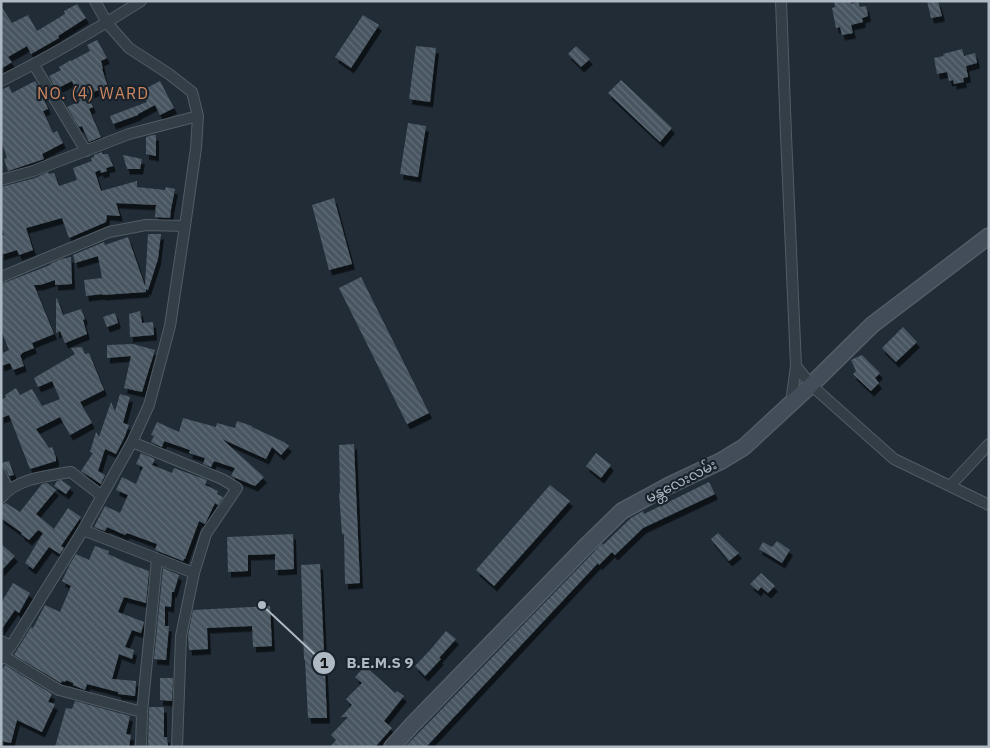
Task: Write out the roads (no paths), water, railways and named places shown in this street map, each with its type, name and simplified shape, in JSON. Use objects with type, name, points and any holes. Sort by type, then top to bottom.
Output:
[{"type":"main road","name":"မန္တလေးလမ်း","points":[[392,747],[585,547],[622,512],[670,485],[744,448],[872,325],[989,236]]},
{"type":"street","points":[[95,1],[107,23],[129,48],[169,74],[192,92],[198,116],[196,148],[185,226],[170,326],[149,405],[132,442],[83,530],[2,658],[59,690],[142,712]]},
{"type":"street","points":[[1,81],[34,65],[141,1]]},
{"type":"street","points":[[782,1],[796,366],[791,403]]},
{"type":"street","points":[[34,65],[86,151]]},
{"type":"street","points":[[1,168],[2,179],[33,171],[129,134],[198,116]]},
{"type":"street","points":[[1,276],[109,232],[146,225],[185,226]]},
{"type":"street","points":[[796,366],[811,385],[894,459],[989,505]]},
{"type":"street","points":[[132,442],[222,479],[237,488],[206,534],[194,574],[181,636],[177,747]]},
{"type":"street","points":[[950,486],[989,444]]},
{"type":"street","points":[[1,474],[4,494],[30,480],[71,472],[102,496]]},
{"type":"street","points":[[83,530],[194,574]]},
{"type":"street","points":[[141,747],[142,712],[157,559]]},
{"type":"street","points":[[1,641],[11,646]]},
{"type":"place","name":"B.E.M.S 9","points":[[262,605]]},
{"type":"district","name":"NO. (4) WARD","points":[[93,93]]}]
